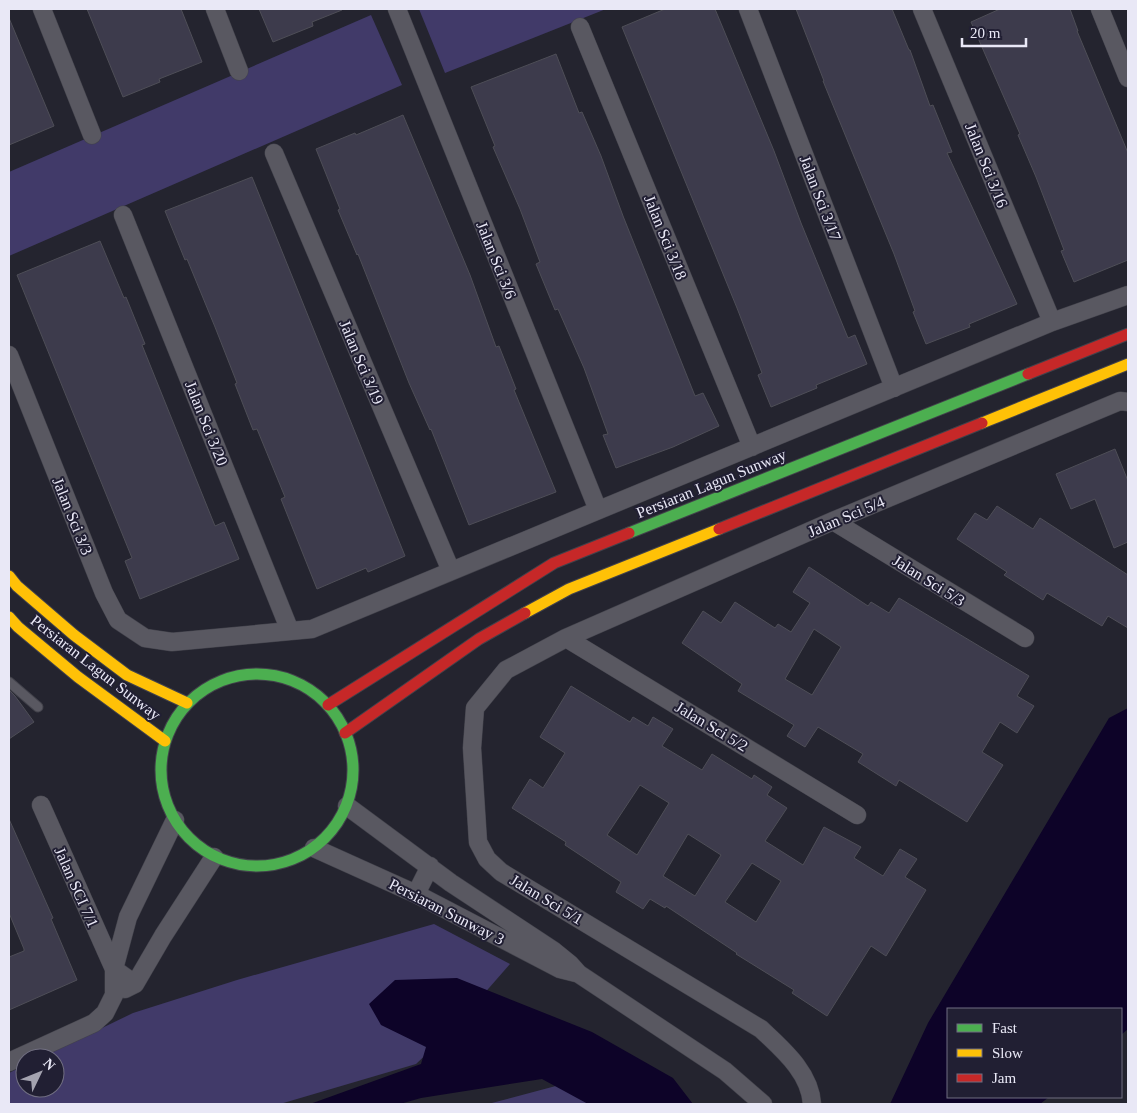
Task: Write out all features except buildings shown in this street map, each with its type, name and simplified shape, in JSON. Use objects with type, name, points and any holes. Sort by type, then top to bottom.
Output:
[{"type":"main road","name":"Persiaran Lagun Sunway","points":[[345,733],[479,639],[569,589],[729,509],[1128,334]]},
{"type":"main road","name":"Persiaran Lagun Sunway","points":[[328,706],[554,563],[729,509],[1128,364]]},
{"type":"main road","name":"Persiaran Lagun Sunway","points":[[9,576],[17,586],[74,635],[127,675],[187,703]]},
{"type":"main road","name":"Persiaran Lagun Sunway","points":[[9,617],[18,627],[78,678],[164,741]]},
{"type":"main road","name":"Persiaran Lagun Sunway","points":[[242,675],[274,676],[303,686],[328,706],[345,733],[352,757],[353,782],[347,806],[334,830],[314,848],[291,861],[266,866],[239,865],[214,857],[192,841],[175,820],[164,795],[160,768],[164,741],[173,721],[187,703],[212,684],[242,675]]},
{"type":"street","points":[[42,9],[92,135]]},
{"type":"street","points":[[215,9],[239,71]]},
{"type":"street","name":"Jalan Sci 3/6","points":[[397,9],[598,510]]},
{"type":"street","name":"Jalan Sci 3/17","points":[[748,9],[894,388]]},
{"type":"street","name":"Jalan Sci 3/16","points":[[922,9],[1052,322]]},
{"type":"street","points":[[1100,9],[1128,78]]},
{"type":"street","name":"Jalan Sci 3/18","points":[[580,27],[752,447]]},
{"type":"street","name":"Jalan Sci 3/19","points":[[274,154],[451,571]]},
{"type":"street","name":"Jalan Sci 3/20","points":[[123,215],[290,631]]},
{"type":"street","name":"Jalan Sci 3/3","points":[[9,355],[104,593],[118,620],[145,638],[172,642],[312,629],[1052,322],[1128,295]]},
{"type":"street","name":"Jalan Sci 5/4","points":[[566,638],[834,521],[1120,401],[1128,402]]},
{"type":"street","name":"Jalan Sci 5/3","points":[[834,521],[1025,638]]},
{"type":"street","name":"Jalan Sci 5/2","points":[[566,638],[857,815]]},
{"type":"street","name":"Jalan Sci 5/1","points":[[566,638],[506,670],[475,708],[472,748],[478,842],[487,859],[501,872],[761,1029],[790,1056],[805,1080],[812,1104]]},
{"type":"street","name":"Jalan SCI 7/1","points":[[41,805],[114,969]]},
{"type":"street","name":"Persiaran Sunway 3","points":[[347,806],[451,883],[554,951],[579,974],[725,1071],[763,1104]]},
{"type":"street","points":[[9,1062],[94,1023],[105,1013],[114,995],[114,969],[128,918],[175,820]]},
{"type":"street","name":"Persiaran Sunway 3","points":[[314,848],[416,894],[544,962],[579,974]]},
{"type":"street","points":[[114,995],[135,984],[163,936],[214,857]]},
{"type":"street","points":[[416,894],[430,866]]},
{"type":"street","points":[[114,969],[135,984]]},
{"type":"lane","points":[[9,682],[38,707]]},
{"type":"shaded area","points":[[419,9],[606,9],[445,73]]},
{"type":"shaded area","points":[[371,15],[402,85],[9,256],[9,172]]},
{"type":"shaded area","points":[[1128,708],[1128,1029],[1122,1034],[1122,1008],[947,1008],[947,1098],[1048,1098],[1040,1104],[890,1104],[928,1023],[1109,718]]},
{"type":"shaded area","points":[[434,924],[510,964],[454,1028],[416,1064],[280,1104],[9,1104],[9,1073],[15,1070],[15,1098],[65,1098],[65,1048],[61,1048],[133,1013],[237,980]]},
{"type":"shaded area","points":[[457,978],[592,1032],[673,1078],[693,1104],[588,1104],[542,1079],[421,1098],[400,1104],[310,1104],[421,1064],[426,1047],[381,1025],[369,1004],[395,980]]},
{"type":"shaded area","points":[[582,1079],[597,1104],[488,1104]]},
{"type":"traffic: fast","points":[[629,533],[1028,374]]},
{"type":"traffic: fast","points":[[257,674],[276,676],[294,681],[310,690],[325,702],[337,717],[346,733],[351,751],[353,770],[351,789],[346,807],[337,823],[325,838],[310,850],[294,859],[276,864],[257,866],[238,864],[220,859],[204,850],[189,838],[177,823],[168,807],[163,789],[161,770],[163,751],[168,733],[177,717],[189,702],[204,690],[220,681],[238,676],[257,674]]},
{"type":"traffic: slow","points":[[982,423],[1128,364]]},
{"type":"traffic: slow","points":[[525,613],[569,589],[719,529]]},
{"type":"traffic: slow","points":[[9,576],[17,586],[74,635],[127,675],[187,703]]},
{"type":"traffic: slow","points":[[9,617],[18,627],[78,677],[165,741]]},
{"type":"traffic: jam","points":[[1028,374],[1128,334]]},
{"type":"traffic: jam","points":[[719,529],[982,423]]},
{"type":"traffic: jam","points":[[328,705],[554,563],[629,533]]},
{"type":"traffic: jam","points":[[345,733],[479,639],[525,613]]}]
